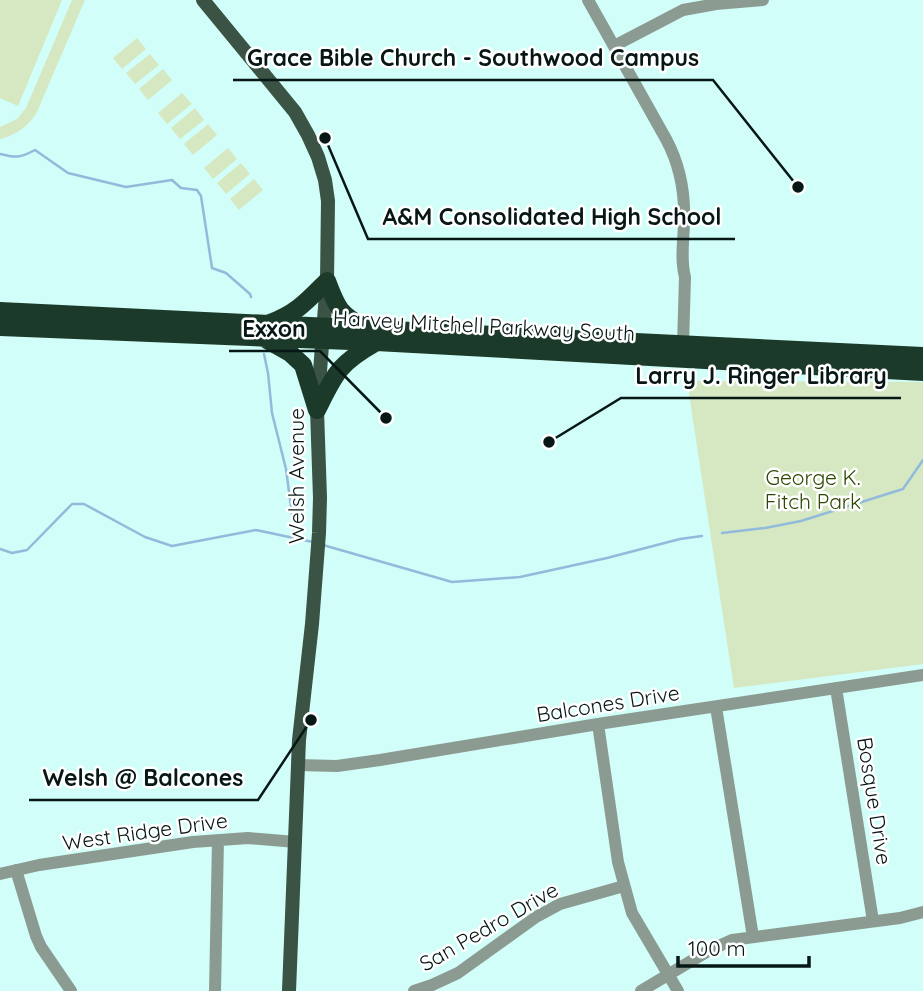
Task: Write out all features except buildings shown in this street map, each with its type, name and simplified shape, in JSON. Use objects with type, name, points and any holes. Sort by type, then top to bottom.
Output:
[{"type":"highway","points":[[327,281],[335,304],[344,315],[373,336],[336,372],[317,410],[303,365],[264,331],[296,312],[327,281]]},
{"type":"highway","name":"Harvey Mitchell Parkway South","points":[[0,311],[264,331],[664,351],[923,372]]},
{"type":"highway","name":"Harvey Mitchell Parkway South","points":[[0,327],[264,331]]},
{"type":"highway","points":[[664,351],[678,351],[683,345],[923,356]]},
{"type":"main road","name":"Welsh Avenue","points":[[203,0],[287,101],[301,122],[322,169],[327,189],[327,281],[317,410],[319,533],[299,740],[289,991]]},
{"type":"street","points":[[588,0],[666,139],[678,166],[684,198],[683,345]]},
{"type":"street","points":[[614,46],[683,10],[763,0]]},
{"type":"street","points":[[664,351],[675,330],[678,276],[682,267]]},
{"type":"street","name":"Balcones Drive","points":[[298,765],[337,766],[923,674]]},
{"type":"street","name":"Bosque Drive","points":[[836,688],[873,921]]},
{"type":"street","points":[[716,707],[753,937]]},
{"type":"street","points":[[598,724],[618,862],[632,913],[678,991]]},
{"type":"street","name":"West Ridge Drive","points":[[0,874],[142,849],[218,840],[248,838],[296,842]]},
{"type":"street","points":[[215,991],[218,840]]},
{"type":"street","points":[[16,870],[36,936],[71,991]]},
{"type":"street","name":"San Pedro Drive","points":[[414,991],[458,973],[560,904],[624,886]]},
{"type":"street","points":[[641,991],[708,951],[732,940],[900,918],[923,912]]},
{"type":"green space","points":[[0,0],[62,0],[18,106],[0,98]]},
{"type":"green space","points":[[72,0],[85,0],[36,114],[21,130],[0,139],[0,127],[17,119],[26,108]]},
{"type":"green space","points":[[137,38],[146,49],[122,69],[113,58]]},
{"type":"green space","points":[[150,54],[159,65],[135,84],[126,73]]},
{"type":"green space","points":[[163,69],[172,80],[148,100],[139,89]]},
{"type":"green space","points":[[182,93],[192,104],[167,124],[158,113]]},
{"type":"green space","points":[[195,108],[204,120],[180,139],[171,128]]},
{"type":"green space","points":[[208,124],[217,135],[193,155],[184,144]]},
{"type":"green space","points":[[228,148],[237,159],[213,179],[204,168]]},
{"type":"green space","points":[[241,163],[250,174],[226,194],[217,183]]},
{"type":"green space","points":[[254,179],[263,190],[239,210],[230,199]]},
{"type":"green space","name":"George K. Fitch Park","points":[[687,381],[923,382],[923,664],[734,688]]},
{"type":"waterway","points":[[0,154],[18,156],[35,150],[68,173],[126,187],[172,180],[181,188],[197,190],[201,196],[212,268],[226,273],[251,297]]},
{"type":"waterway","points":[[264,354],[272,413],[286,469],[295,537]]},
{"type":"waterway","points":[[722,533],[801,521],[903,489],[923,460]]},
{"type":"waterway","points":[[0,549],[12,553],[27,550],[72,504],[84,504],[145,537],[172,546],[256,530],[313,542]]},
{"type":"waterway","points":[[323,545],[452,582],[520,577],[702,536]]},
{"type":"place","name":"A&M Consolidated High School","points":[[325,138]]},
{"type":"place","name":"Grace Bible Church - Southwood Campus","points":[[798,187]]},
{"type":"place","name":"Exxon","points":[[386,418]]},
{"type":"place","name":"Larry J. Ringer Library","points":[[549,442]]},
{"type":"place","name":"Welsh @ Balcones","points":[[311,720]]}]
